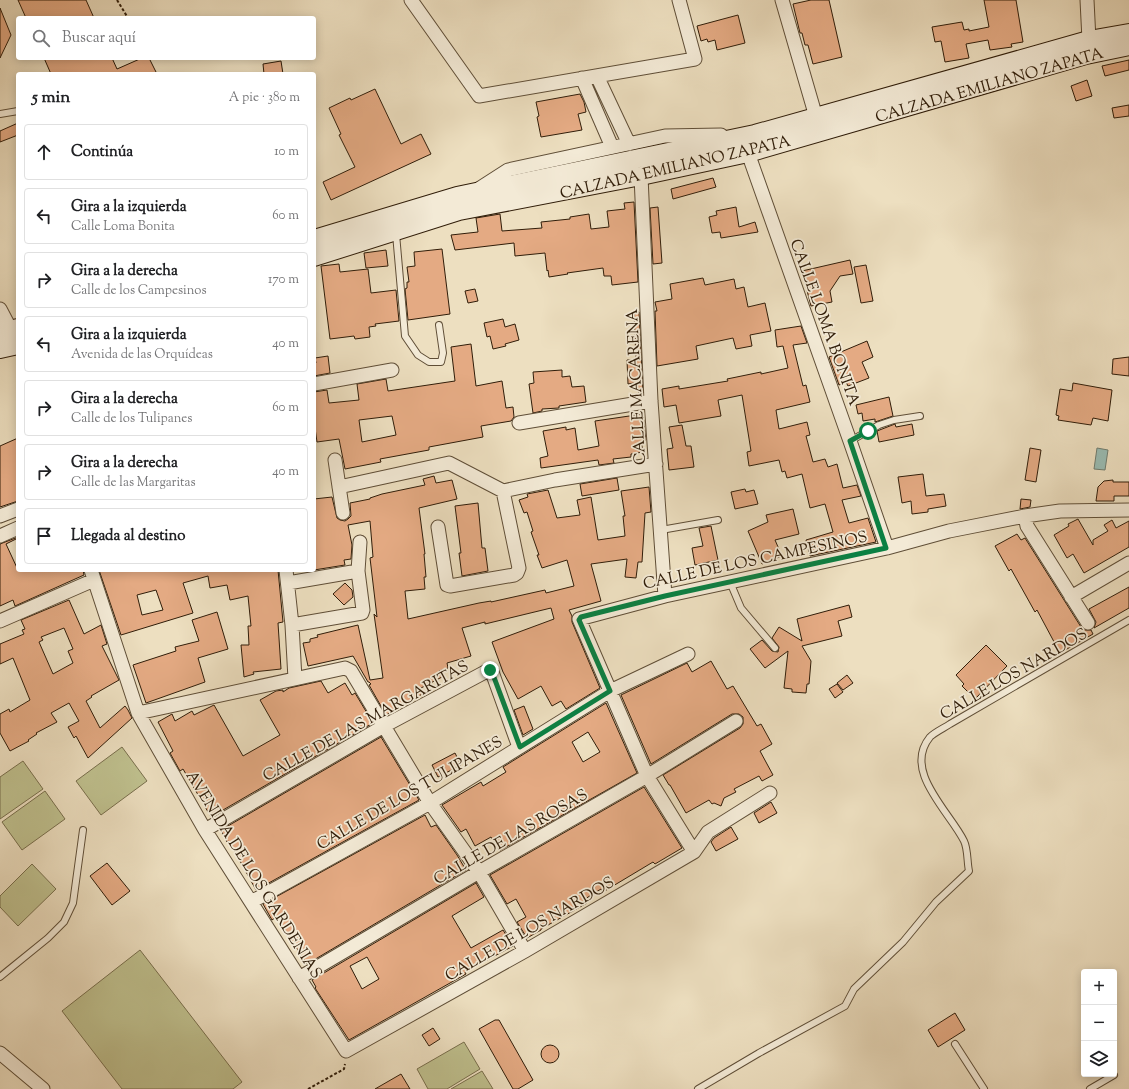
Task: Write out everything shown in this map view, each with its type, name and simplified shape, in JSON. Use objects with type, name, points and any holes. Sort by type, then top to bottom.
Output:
[{"type":"main road","name":"CALZADA EMILIANO ZAPATA","points":[[316,238],[457,196],[755,134],[1089,40],[1129,33]]},
{"type":"main road","name":"CALZADA EMILIANO ZAPATA","points":[[316,256],[459,210],[641,176],[748,153],[1086,55],[1129,46]]},
{"type":"street","points":[[411,0],[479,96],[695,59],[679,0]]},
{"type":"street","points":[[782,0],[816,117]]},
{"type":"street","points":[[1087,0],[1089,40]]},
{"type":"street","points":[[597,76],[629,144]]},
{"type":"street","points":[[582,78],[612,147]]},
{"type":"street","points":[[474,192],[508,170],[665,136],[755,134]]},
{"type":"street","name":"CALLE LOMA BONITA","points":[[748,153],[850,441],[886,548]]},
{"type":"street","name":"CALLE MACARENA","points":[[641,176],[651,401],[665,596]]},
{"type":"street","points":[[0,309],[11,341]]},
{"type":"street","points":[[316,384],[392,370]]},
{"type":"street","points":[[519,423],[651,401]]},
{"type":"street","points":[[335,460],[343,513]]},
{"type":"street","points":[[339,487],[449,463],[503,491],[554,480],[656,464]]},
{"type":"street","points":[[438,527],[447,585],[450,586],[514,575],[517,573],[519,568],[503,491]]},
{"type":"street","points":[[0,516],[16,510]]},
{"type":"street","name":"CALLE DE LOS CAMPESINOS","points":[[610,691],[579,619],[665,596],[886,548],[949,531],[1025,516],[1060,511],[1129,510]]},
{"type":"street","points":[[1025,516],[1027,526],[1088,623]]},
{"type":"street","points":[[0,536],[16,529]]},
{"type":"street","points":[[292,625],[362,613],[363,610],[358,570],[360,542]]},
{"type":"street","points":[[1071,597],[1129,563]]},
{"type":"street","points":[[295,679],[287,576],[358,570]]},
{"type":"street","points":[[0,621],[92,575]]},
{"type":"street","name":"AVENIDA DE LOS GARDENIAS","points":[[92,575],[138,713],[206,830],[346,1051]]},
{"type":"street","name":"CALLE DE LOS TULIPANES","points":[[251,902],[430,803],[610,691],[688,654]]},
{"type":"street","points":[[138,713],[345,668],[349,669],[430,803],[479,872],[525,951]]},
{"type":"street","name":"CALLE DE LAS MARGARITAS","points":[[206,830],[384,726],[490,670],[520,747]]},
{"type":"street","points":[[610,691],[647,776],[694,852]]},
{"type":"street","name":"CALLE DE LAS ROSAS","points":[[299,978],[479,872],[647,776],[736,721]]},
{"type":"street","name":"CALLE DE LOS NARDOS","points":[[346,1051],[525,951],[694,852],[708,832],[770,793]]},
{"type":"street","points":[[0,1053],[43,1089]]},
{"type":"lane","points":[[0,114],[16,111]]},
{"type":"lane","points":[[396,230],[406,336],[418,355],[429,362],[441,362],[443,353],[439,325]]},
{"type":"lane","points":[[850,441],[879,425],[894,420],[920,416]]},
{"type":"lane","points":[[661,530],[718,520]]},
{"type":"lane","points":[[730,582],[741,608],[775,648]]},
{"type":"lane","name":"CALLE LOS NARDOS","points":[[698,1089],[759,1053],[845,1006],[854,989],[903,942],[936,902],[969,871],[964,842],[929,786],[922,770],[924,748],[931,737],[950,724],[1129,620]]},
{"type":"lane","points":[[0,977],[48,938],[64,922],[73,903],[83,830]]},
{"type":"lane","points":[[955,1044],[984,1089]]},
{"type":"lane","points":[[1090,1089],[1111,1077]]},
{"type":"path","points":[[117,0],[127,16]]},
{"type":"path","points":[[308,1089],[344,1069],[346,1051]]},
{"type":"green space","points":[[122,747],[147,781],[101,815],[76,781]]},
{"type":"green space","points":[[23,761],[43,789],[0,819],[0,777]]},
{"type":"green space","points":[[45,791],[65,819],[22,850],[2,822]]},
{"type":"green space","points":[[32,864],[56,889],[18,926],[0,907],[0,896]]},
{"type":"green space","points":[[140,950],[242,1082],[233,1089],[122,1089],[62,1011]]},
{"type":"green space","points":[[464,1042],[480,1069],[447,1089],[428,1089],[417,1069]]},
{"type":"green space","points":[[482,1071],[493,1089],[451,1089]]},
{"type":"water","points":[[1097,448],[1108,450],[1105,470],[1094,469]]},
{"type":"building","points":[[18,0],[86,0],[93,16],[25,16]]},
{"type":"building","points":[[811,0],[829,0],[842,57],[813,64],[808,45],[805,45],[802,33],[800,33],[793,4]]},
{"type":"building","points":[[984,0],[1016,0],[1023,42],[1011,44],[1012,47],[990,50],[988,40],[966,44],[969,58],[945,62],[941,41],[935,42],[932,27],[962,22],[964,30],[969,29],[969,31],[989,27]]},
{"type":"building","points":[[0,8],[11,35],[0,58]]},
{"type":"building","points":[[738,15],[745,43],[717,50],[715,40],[708,42],[707,39],[701,41],[697,26]]},
{"type":"building","points":[[45,60],[113,60],[117,69],[137,60],[150,60],[156,72],[50,72]]},
{"type":"building","points":[[1129,60],[1129,70],[1105,76],[1102,66]]},
{"type":"building","points":[[281,61],[283,72],[264,72],[263,64]]},
{"type":"building","points":[[1087,80],[1092,96],[1076,101],[1071,86]]},
{"type":"building","points":[[375,89],[401,144],[421,134],[431,154],[331,200],[323,182],[355,167],[339,135],[341,134],[329,108],[350,98],[351,100]]},
{"type":"building","points":[[580,94],[584,102],[586,112],[578,114],[582,130],[541,137],[536,102]]},
{"type":"building","points":[[1129,105],[1129,116],[1114,118],[1112,108]]},
{"type":"building","points":[[16,124],[16,136],[0,142],[0,131]]},
{"type":"building","points":[[713,178],[716,187],[673,199],[671,189]]},
{"type":"building","points":[[634,202],[638,282],[612,285],[611,276],[604,276],[603,268],[549,277],[545,253],[515,256],[514,243],[455,250],[451,235],[478,232],[476,218],[500,214],[502,231],[542,228],[541,222],[570,219],[570,217],[589,214],[591,229],[609,227],[607,211],[625,209],[624,203]]},
{"type":"building","points":[[658,207],[662,263],[653,264],[650,208]]},
{"type":"building","points":[[736,207],[739,227],[755,222],[758,232],[721,238],[720,232],[712,233],[709,217],[717,215],[716,211]]},
{"type":"building","points":[[442,249],[450,314],[408,320],[405,289],[407,288],[407,282],[409,282],[407,267],[415,266],[414,252]]},
{"type":"building","points":[[386,250],[388,266],[366,268],[364,253]]},
{"type":"building","points":[[850,260],[853,274],[840,276],[830,291],[832,302],[811,306],[802,271]]},
{"type":"building","points":[[339,264],[340,272],[368,269],[371,293],[396,290],[399,321],[375,324],[376,326],[369,327],[370,337],[355,339],[354,336],[330,339],[321,266]]},
{"type":"building","points":[[866,265],[873,301],[861,303],[854,267]]},
{"type":"building","points":[[703,278],[705,285],[734,279],[736,289],[744,287],[748,307],[765,303],[771,331],[750,335],[752,346],[736,349],[733,338],[696,346],[698,359],[657,366],[655,311],[657,311],[655,302],[672,299],[670,284]]},
{"type":"building","points":[[475,289],[478,301],[468,303],[465,291]]},
{"type":"building","points":[[634,312],[639,312],[643,393],[639,393],[639,389],[635,390],[634,383],[628,384],[627,360],[636,360]]},
{"type":"building","points":[[503,319],[505,327],[515,324],[519,340],[505,344],[506,346],[493,349],[490,336],[487,337],[484,323]]},
{"type":"building","points":[[801,326],[807,343],[793,345],[803,386],[806,385],[810,402],[776,410],[779,429],[807,422],[810,435],[806,436],[813,462],[825,459],[828,467],[837,464],[843,488],[857,485],[861,496],[842,500],[849,523],[868,518],[876,542],[810,556],[806,540],[833,532],[825,504],[810,508],[802,474],[787,478],[785,471],[782,472],[779,460],[749,466],[747,452],[751,451],[742,395],[718,400],[721,416],[679,423],[676,405],[664,407],[662,389],[679,386],[679,389],[728,381],[727,379],[788,368],[783,346],[777,347],[775,330]]},
{"type":"building","points":[[867,341],[873,357],[862,362],[869,378],[848,386],[846,382],[839,385],[829,357]]},
{"type":"building","points":[[471,344],[476,386],[502,381],[506,408],[513,407],[514,417],[511,421],[481,426],[483,437],[429,447],[429,450],[380,459],[381,462],[345,469],[339,439],[317,442],[316,392],[327,390],[329,403],[359,400],[357,384],[386,379],[388,391],[455,381],[451,347]],"holes":[[[392,416],[396,435],[362,442],[359,420]]]},
{"type":"building","points":[[328,356],[330,373],[316,376],[316,358]]},
{"type":"building","points":[[1129,357],[1129,376],[1112,374],[1113,359]]},
{"type":"building","points":[[562,370],[562,377],[570,376],[572,387],[584,386],[586,402],[559,406],[559,408],[542,409],[542,411],[533,413],[529,384],[534,383],[533,372]]},
{"type":"building","points":[[1073,383],[1112,390],[1108,421],[1093,418],[1091,425],[1058,420],[1059,416],[1056,415],[1060,389],[1072,391]]},
{"type":"building","points":[[889,397],[893,416],[875,422],[875,419],[863,421],[862,413],[858,414],[856,405]]},
{"type":"building","points":[[643,414],[646,440],[641,441],[643,452],[631,454],[631,457],[613,459],[614,463],[599,465],[598,460],[541,468],[540,458],[548,456],[543,431],[566,427],[566,430],[575,428],[578,450],[599,446],[595,421]]},
{"type":"building","points":[[895,424],[896,427],[912,424],[914,435],[879,442],[877,431]]},
{"type":"building","points":[[682,425],[686,446],[691,446],[694,467],[669,470],[667,449],[673,448],[669,427]]},
{"type":"building","points":[[16,439],[16,502],[0,507],[0,446]]},
{"type":"building","points":[[1030,448],[1041,450],[1036,482],[1025,480]]},
{"type":"building","points":[[923,474],[926,496],[944,494],[946,506],[928,509],[928,512],[912,514],[911,501],[902,503],[898,477]]},
{"type":"building","points":[[434,476],[436,483],[452,480],[457,499],[419,508],[425,554],[425,589],[405,591],[408,619],[479,603],[491,602],[545,590],[546,593],[574,586],[567,560],[542,568],[537,555],[539,555],[531,532],[533,531],[527,512],[524,513],[519,500],[528,497],[527,494],[548,490],[557,518],[580,515],[577,500],[591,497],[598,540],[625,536],[623,516],[625,516],[621,491],[649,487],[651,512],[645,513],[642,562],[638,562],[636,578],[625,577],[627,559],[591,564],[601,601],[569,610],[572,616],[572,622],[600,688],[566,709],[561,701],[552,706],[541,686],[518,699],[503,672],[492,642],[554,619],[551,608],[462,628],[471,656],[447,663],[448,668],[439,671],[442,677],[421,688],[424,693],[386,715],[369,685],[371,684],[368,682],[353,656],[308,666],[303,643],[310,642],[310,639],[318,637],[317,635],[358,625],[370,680],[383,678],[374,614],[377,617],[370,558],[373,557],[370,521],[348,525],[352,545],[351,559],[344,560],[345,565],[316,570],[316,499],[332,497],[337,518],[345,521],[351,516],[350,503],[370,499],[382,494],[425,485],[423,479]]},
{"type":"building","points":[[617,478],[619,490],[582,496],[580,484]]},
{"type":"building","points":[[1113,480],[1113,482],[1129,482],[1129,496],[1114,496],[1114,501],[1096,501],[1098,487],[1104,481]]},
{"type":"building","points":[[745,489],[746,492],[754,490],[758,504],[735,509],[731,492]]},
{"type":"building","points":[[1021,499],[1031,500],[1030,507],[1020,509]]},
{"type":"building","points":[[478,503],[482,548],[485,548],[488,571],[462,576],[459,553],[461,553],[455,506]]},
{"type":"building","points":[[793,509],[799,534],[775,540],[782,556],[762,564],[748,531],[768,522],[766,515]]},
{"type":"building","points":[[1078,519],[1093,545],[1093,540],[1108,531],[1104,525],[1112,520],[1116,528],[1129,521],[1129,547],[1084,573],[1073,554],[1067,558],[1054,535],[1069,526],[1068,524]]},
{"type":"building","points":[[711,526],[718,560],[695,565],[692,548],[703,546],[699,528]]},
{"type":"building","points":[[1017,534],[1021,540],[1025,538],[1081,627],[1085,630],[1091,630],[1093,634],[1060,653],[1037,610],[1035,612],[1011,569],[1009,571],[995,546]]},
{"type":"building","points":[[16,538],[6,544],[16,566],[16,572],[83,572],[84,575],[15,606],[13,600],[0,606],[0,544]]},
{"type":"building","points":[[100,572],[278,572],[283,622],[278,623],[281,669],[253,672],[254,674],[244,677],[241,645],[249,645],[248,626],[251,626],[248,596],[230,600],[227,585],[210,588],[208,576],[183,583],[193,613],[121,635]],"holes":[[[156,590],[163,610],[142,615],[137,595]]]},
{"type":"building","points":[[345,583],[352,590],[353,597],[344,605],[333,594]]},
{"type":"building","points":[[1129,587],[1129,608],[1094,628],[1096,622],[1089,609]]},
{"type":"building","points":[[69,600],[84,634],[101,625],[107,644],[102,646],[119,680],[91,696],[92,697],[86,701],[100,728],[125,706],[132,718],[88,758],[76,736],[74,738],[68,727],[79,721],[69,703],[51,713],[57,722],[36,733],[37,734],[28,740],[29,741],[10,751],[0,733],[0,714],[9,709],[10,712],[30,700],[13,658],[0,664],[0,644],[24,634],[22,630],[25,629],[21,620]],"holes":[[[64,628],[73,649],[68,651],[73,663],[53,674],[39,642],[43,640],[41,637]]]},
{"type":"building","points":[[849,605],[852,617],[838,621],[842,636],[802,646],[811,661],[809,684],[807,684],[806,693],[792,692],[792,689],[784,688],[788,651],[765,668],[750,649],[762,640],[772,651],[778,652],[779,647],[772,638],[779,627],[802,641],[797,619]]},
{"type":"building","points":[[217,612],[228,649],[198,658],[205,682],[146,703],[133,665],[176,651],[175,647],[199,641],[192,620]]},
{"type":"building","points":[[986,645],[1007,666],[975,699],[962,686],[964,684],[956,675]]},
{"type":"building","points":[[711,661],[727,689],[733,686],[757,726],[761,724],[772,744],[760,751],[773,775],[762,781],[759,776],[734,789],[736,792],[724,798],[721,806],[714,803],[712,804],[709,800],[686,813],[663,775],[740,728],[743,724],[743,717],[739,714],[732,714],[651,764],[621,695],[687,663],[692,672]]},
{"type":"building","points":[[847,675],[853,683],[843,690],[837,683]]},
{"type":"building","points":[[321,681],[328,693],[345,683],[352,695],[355,693],[373,723],[211,817],[183,769],[180,771],[170,753],[173,751],[158,722],[172,714],[175,721],[192,711],[194,715],[214,705],[243,756],[280,735],[260,700],[276,691],[283,690],[283,692],[289,688]]},
{"type":"building","points":[[837,684],[843,692],[835,698],[829,689]]},
{"type":"building","points":[[606,703],[637,773],[499,851],[491,837],[475,846],[466,829],[461,832],[442,805],[481,782],[483,786],[506,772],[503,767]],"holes":[[[588,732],[600,752],[583,762],[572,742]]]},
{"type":"building","points":[[524,706],[533,729],[523,735],[514,710]]},
{"type":"building","points":[[381,737],[419,800],[256,890],[229,841],[227,842],[221,830]]},
{"type":"building","points":[[455,753],[461,765],[438,777],[432,765]]},
{"type":"building","points":[[644,787],[682,848],[655,864],[653,862],[603,892],[601,889],[585,899],[587,903],[527,938],[517,922],[526,917],[516,899],[507,904],[490,875]]},
{"type":"building","points":[[771,802],[777,813],[759,823],[754,813]]},
{"type":"building","points":[[425,815],[431,827],[436,825],[466,870],[307,964],[276,917],[272,920],[263,904]]},
{"type":"building","points":[[731,827],[738,839],[716,851],[711,842],[714,838]]},
{"type":"building","points":[[107,863],[130,891],[112,905],[90,876]]},
{"type":"building","points":[[476,883],[484,897],[452,916],[471,948],[503,930],[513,946],[465,972],[466,974],[349,1040],[315,988],[316,987],[312,980]],"holes":[[[367,957],[379,979],[362,989],[350,966]]]},
{"type":"building","points":[[955,1013],[965,1030],[938,1047],[928,1030]]},
{"type":"building","points":[[495,1020],[499,1020],[533,1080],[518,1089],[513,1089],[479,1029]]},
{"type":"building","points":[[433,1028],[440,1039],[429,1046],[422,1035]]},
{"type":"building","points":[[546,1045],[554,1045],[559,1050],[557,1061],[554,1063],[546,1063],[541,1058],[541,1050]]},
{"type":"building","points":[[401,1074],[410,1089],[375,1089]]},
{"type":"route","points":[[490,670],[520,747],[610,691],[579,620],[581,617],[665,596],[886,548],[884,538],[850,441],[868,431]]}]
